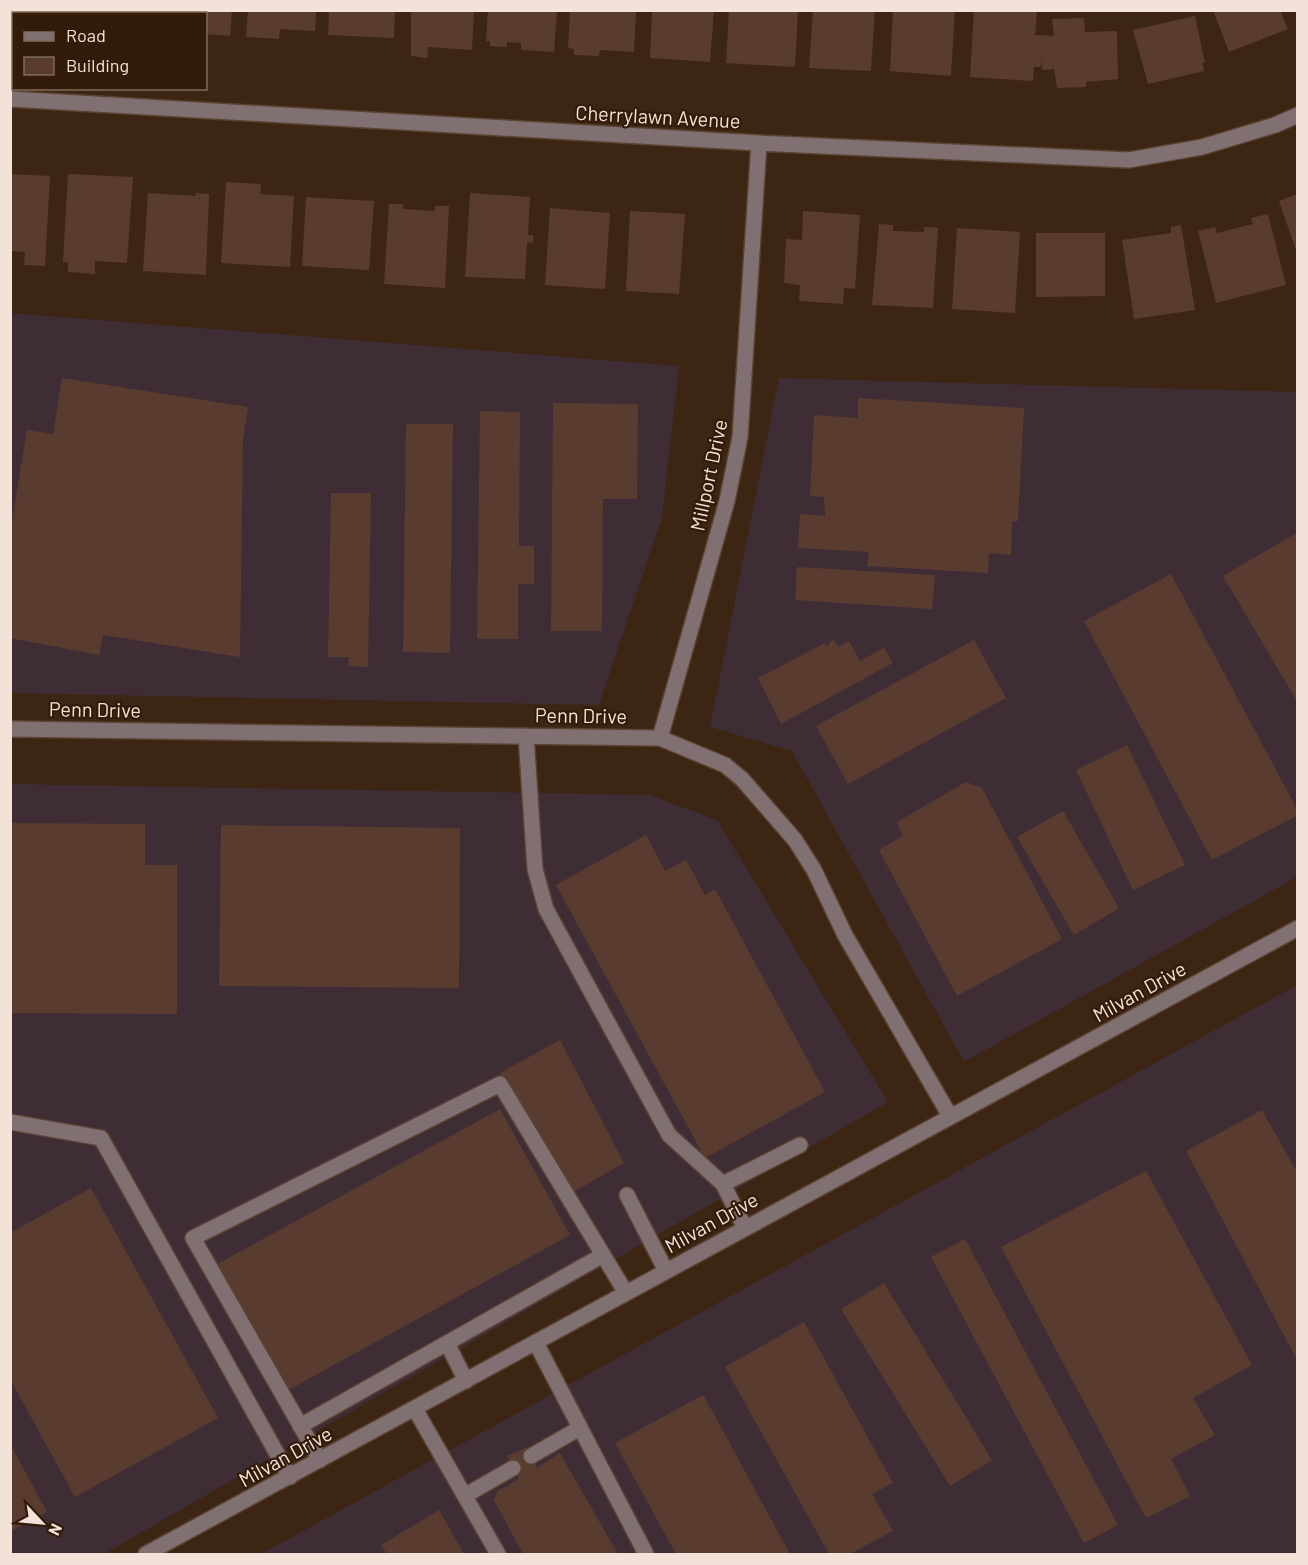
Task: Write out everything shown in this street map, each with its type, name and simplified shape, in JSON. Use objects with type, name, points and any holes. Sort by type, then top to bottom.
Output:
[{"type":"street","points":[[118,90],[118,104]]},
{"type":"street","name":"Cherrylawn Avenue","points":[[10,99],[759,143],[1129,160],[1202,147],[1275,125],[1298,115]]},
{"type":"street","name":"Millport Drive","points":[[660,738],[727,501],[740,437],[759,143]]},
{"type":"street","name":"Penn Drive","points":[[10,729],[660,738],[725,765],[742,779],[795,840],[814,870],[845,935],[950,1116]]},
{"type":"street","points":[[526,736],[535,869],[546,909],[669,1135],[723,1184],[745,1228]]},
{"type":"street","name":"Milvan Drive","points":[[146,1554],[169,1549],[320,1460],[1298,928]]},
{"type":"street","points":[[320,1460],[193,1238],[500,1084],[626,1293]]},
{"type":"street","points":[[10,1122],[102,1138],[290,1477]]},
{"type":"street","points":[[723,1184],[800,1145]]},
{"type":"street","points":[[627,1195],[666,1271]]},
{"type":"street","points":[[300,1426],[603,1255]]},
{"type":"street","points":[[447,1343],[466,1381]]},
{"type":"street","points":[[536,1343],[646,1554]]},
{"type":"street","points":[[415,1409],[498,1554]]},
{"type":"street","points":[[531,1456],[580,1428]]},
{"type":"street","points":[[466,1495],[513,1468]]},
{"type":"shaded area","points":[[10,313],[679,366],[662,517],[599,705],[11,693]]},
{"type":"shaded area","points":[[779,378],[1297,392],[1297,877],[964,1062],[792,751],[710,727]]},
{"type":"shaded area","points":[[11,784],[649,795],[717,820],[888,1102],[104,1554],[11,1554]]},
{"type":"shaded area","points":[[1297,985],[1297,1554],[261,1554]]},
{"type":"building","points":[[10,10],[54,10],[54,12],[12,12],[10,15]]},
{"type":"building","points":[[171,10],[232,10],[230,36],[207,34],[207,12],[171,12]]},
{"type":"building","points":[[248,10],[316,10],[315,31],[280,29],[279,39],[246,37]]},
{"type":"building","points":[[329,10],[395,10],[394,38],[328,35]]},
{"type":"building","points":[[411,10],[474,10],[472,50],[428,47],[427,58],[411,56]]},
{"type":"building","points":[[488,10],[557,10],[554,52],[521,50],[521,43],[507,42],[507,47],[490,46],[490,41],[486,41]]},
{"type":"building","points":[[570,10],[636,10],[634,52],[600,50],[599,56],[574,55],[574,49],[568,48]]},
{"type":"building","points":[[652,10],[714,10],[710,62],[650,58]]},
{"type":"building","points":[[729,10],[798,10],[795,67],[726,63]]},
{"type":"building","points":[[813,10],[875,10],[871,71],[809,68]]},
{"type":"building","points":[[893,10],[955,10],[951,76],[890,71]]},
{"type":"building","points":[[974,10],[1037,10],[1035,35],[1054,36],[1052,19],[1084,18],[1085,32],[1117,31],[1118,79],[1086,82],[1086,87],[1057,88],[1054,69],[1042,70],[1042,56],[1041,67],[1034,67],[1033,81],[970,77]]},
{"type":"building","points":[[1213,10],[1280,10],[1288,29],[1229,52]]},
{"type":"building","points":[[1195,16],[1205,63],[1202,63],[1204,71],[1148,84],[1133,30]]},
{"type":"building","points":[[10,174],[50,176],[45,266],[24,265],[25,252],[10,251]]},
{"type":"building","points":[[68,174],[133,177],[127,263],[95,261],[95,274],[68,272],[68,262],[63,262]]},
{"type":"building","points":[[226,182],[261,184],[260,194],[294,196],[290,267],[221,263]]},
{"type":"building","points":[[148,193],[195,196],[196,193],[209,194],[206,275],[143,271]]},
{"type":"building","points":[[470,193],[530,197],[528,235],[533,235],[533,243],[527,242],[525,279],[465,277]]},
{"type":"building","points":[[1298,194],[1298,253],[1297,253],[1279,201]]},
{"type":"building","points":[[306,197],[374,201],[369,270],[302,266]]},
{"type":"building","points":[[389,204],[403,204],[403,209],[435,211],[435,206],[449,206],[445,288],[384,284]]},
{"type":"building","points":[[550,208],[610,213],[605,289],[545,285]]},
{"type":"building","points":[[630,211],[685,214],[679,294],[626,291]]},
{"type":"building","points":[[803,211],[860,215],[855,289],[844,288],[843,304],[799,301],[800,285],[784,283],[786,239],[802,240]]},
{"type":"building","points":[[1268,214],[1286,285],[1216,303],[1198,231],[1215,227],[1217,233],[1253,224],[1251,218]]},
{"type":"building","points":[[879,224],[893,225],[893,231],[924,232],[924,227],[938,228],[933,308],[872,305]]},
{"type":"building","points":[[1181,225],[1195,310],[1134,319],[1122,240],[1171,233],[1171,227]]},
{"type":"building","points":[[957,228],[1020,232],[1015,313],[952,309]]},
{"type":"building","points":[[1036,233],[1105,233],[1105,296],[1036,297]]},
{"type":"building","points":[[62,378],[248,407],[243,440],[240,657],[103,635],[99,655],[10,638],[10,533],[27,430],[53,434]]},
{"type":"building","points":[[858,398],[1024,408],[1018,521],[1012,521],[1011,555],[989,553],[988,573],[867,566],[869,552],[798,548],[800,514],[825,516],[824,497],[810,496],[814,415],[858,418]]},
{"type":"building","points":[[553,403],[638,404],[637,499],[603,499],[602,631],[551,631]]},
{"type":"building","points":[[480,411],[520,412],[519,546],[534,546],[534,584],[518,584],[518,639],[477,639]]},
{"type":"building","points":[[406,424],[453,424],[450,653],[403,652]]},
{"type":"building","points":[[331,493],[371,493],[368,667],[348,666],[349,657],[328,657]]},
{"type":"building","points":[[1298,532],[1298,703],[1223,576]]},
{"type":"building","points":[[797,567],[935,575],[932,609],[795,600]]},
{"type":"building","points":[[1171,574],[1298,811],[1298,815],[1212,860],[1084,621]]},
{"type":"building","points":[[833,639],[838,647],[849,641],[860,661],[884,648],[893,663],[781,724],[758,678],[825,643],[826,647]]},
{"type":"building","points":[[974,640],[1006,698],[848,784],[816,726]]},
{"type":"building","points":[[1127,745],[1185,865],[1133,890],[1076,770]]},
{"type":"building","points":[[966,782],[982,788],[1062,939],[957,996],[879,850],[903,836],[897,822]]},
{"type":"building","points":[[1063,811],[1119,908],[1074,935],[1017,837]]},
{"type":"building","points":[[10,823],[145,824],[145,865],[177,865],[177,1014],[10,1013]]},
{"type":"building","points":[[221,825],[460,828],[459,988],[219,986]]},
{"type":"building","points":[[646,835],[665,871],[686,860],[705,895],[715,889],[825,1092],[705,1158],[556,885]]},
{"type":"building","points":[[560,1040],[624,1163],[568,1195],[500,1073]]},
{"type":"building","points":[[500,1109],[570,1235],[283,1393],[214,1266]]},
{"type":"building","points":[[1262,1110],[1298,1174],[1298,1362],[1186,1151]]},
{"type":"building","points":[[1146,1171],[1252,1365],[1193,1398],[1215,1435],[1171,1459],[1190,1496],[1146,1518],[1001,1247]]},
{"type":"building","points":[[91,1188],[218,1418],[75,1497],[10,1379],[10,1233]]},
{"type":"building","points":[[965,1239],[1118,1525],[1084,1543],[931,1257]]},
{"type":"building","points":[[884,1283],[992,1460],[950,1486],[841,1309]]},
{"type":"building","points":[[804,1322],[893,1483],[872,1494],[893,1531],[850,1554],[829,1554],[725,1367]]},
{"type":"building","points":[[703,1395],[790,1554],[676,1554],[615,1443]]},
{"type":"building","points":[[10,1444],[47,1512],[10,1532]]},
{"type":"building","points":[[527,1447],[537,1468],[560,1453],[618,1554],[523,1554],[494,1500],[498,1491],[519,1479],[507,1456]]},
{"type":"building","points":[[439,1510],[464,1554],[387,1554],[381,1545]]}]
